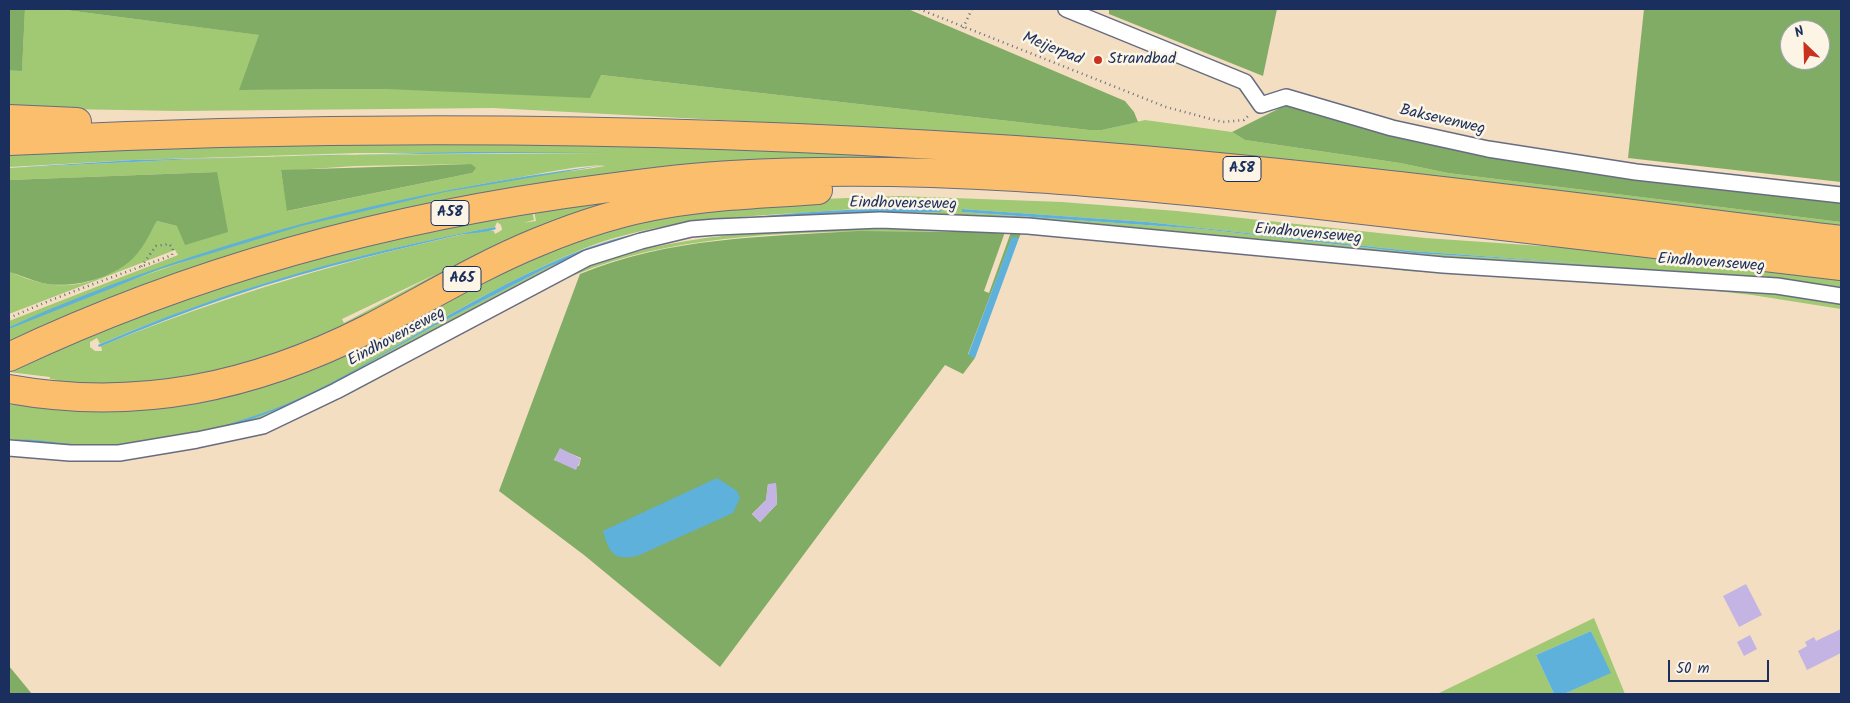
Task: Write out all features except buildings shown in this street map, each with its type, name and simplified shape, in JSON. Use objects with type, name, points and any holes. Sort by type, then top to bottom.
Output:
[{"type":"highway","name":"A58","points":[[9,119],[92,122],[180,134]]},
{"type":"highway","name":"A58","points":[[9,141],[349,130],[640,132],[860,140],[1019,150],[1243,169],[1841,240]]},
{"type":"highway","name":"A58","points":[[9,357],[93,320],[290,251],[407,222],[529,198],[728,175],[804,172],[913,173],[997,175],[1113,183],[1541,229],[1841,266]]},
{"type":"highway","name":"A65","points":[[14,390],[73,397],[122,397],[162,395],[218,386],[271,370],[332,345],[538,242],[598,220],[667,204],[860,186],[913,173]]},
{"type":"street","points":[[1066,9],[1245,82],[1261,106]]},
{"type":"street","name":"Baksevenweg","points":[[1261,106],[1286,97],[1392,128],[1488,149],[1654,174],[1841,196]]},
{"type":"street","name":"Eindhovenseweg","points":[[9,448],[70,453],[119,453],[197,440],[263,426],[336,391],[587,258],[641,241],[691,230],[716,227],[880,220],[1028,226],[1443,265],[1777,286],[1841,296]]},
{"type":"path","name":"Meijerpad","points":[[919,9],[1166,107],[1222,122],[1244,120],[1261,106]]},
{"type":"path","points":[[963,28],[972,9]]},
{"type":"path","points":[[9,318],[52,299],[172,256],[173,248],[169,244],[156,246],[141,267]]},
{"type":"green space","points":[[9,9],[25,9],[22,71],[9,70]]},
{"type":"green space","points":[[25,9],[58,9],[260,35],[240,90],[387,89],[601,75],[1089,130],[1102,130],[1145,120],[1232,132],[1245,140],[1400,163],[1448,173],[1841,222],[1841,227],[1252,157],[1118,144],[928,131],[493,108],[178,111],[9,108],[9,70],[22,70]]},
{"type":"green space","points":[[58,9],[908,9],[1125,101],[1134,112],[1138,122],[1102,130],[1089,130],[601,75],[590,98],[387,89],[239,90],[259,35]]},
{"type":"green space","points":[[1109,9],[1277,9],[1263,76],[1109,14]]},
{"type":"green space","points":[[1644,9],[1841,9],[1841,182],[1628,158]]},
{"type":"green space","points":[[1292,102],[1356,122],[1841,201],[1841,222],[1448,173],[1400,163],[1245,140],[1232,132]]},
{"type":"green space","points":[[509,139],[1096,165],[1841,250],[1227,184],[559,184],[9,347],[9,329],[60,307],[162,269],[133,279],[71,302],[9,327],[9,321],[178,255],[175,250],[9,314],[9,272],[38,282],[61,285],[95,280],[124,262],[148,236],[157,221],[177,226],[216,172],[9,180],[9,168],[329,155],[602,153],[359,153],[134,160],[9,167],[9,150]],"holes":[[[471,164],[472,173],[288,211],[281,171],[355,166]],[[588,166],[605,166],[545,174],[421,196]]]},
{"type":"green space","points":[[471,164],[476,168],[472,173],[287,211],[281,170]]},
{"type":"green space","points":[[217,172],[228,232],[185,245],[177,226],[157,221],[134,258],[110,274],[87,282],[53,285],[9,272],[9,180]]},
{"type":"green space","points":[[899,196],[1062,202],[1177,211],[1425,238],[1571,248],[1841,280],[1841,294],[1787,286],[1679,275],[1408,258],[1078,225],[890,220],[842,221],[757,227],[663,238],[615,250],[586,261],[544,279],[463,320],[305,406],[269,421],[232,432],[160,446],[123,449],[48,448],[9,445],[9,441],[89,447],[164,441],[200,435],[250,420],[303,400],[326,387],[278,409],[252,418],[226,426],[173,437],[119,444],[82,445],[50,444],[9,439],[9,404],[13,405],[14,402],[59,406],[144,406],[185,402],[225,394],[265,383],[348,350],[500,270],[562,243],[595,231],[669,213],[746,204]],"holes":[[[877,208],[941,208],[941,212],[866,213],[732,221],[674,229],[621,240],[548,267],[434,326],[360,368],[449,315],[516,279],[585,248],[640,231],[727,218]],[[962,209],[1147,222],[1411,251],[1609,265],[1414,253],[1202,229],[962,212]]]},
{"type":"green space","points":[[640,197],[382,316],[183,388],[57,383],[57,380],[50,379],[50,377],[9,372],[48,352],[120,324],[170,305],[272,272],[375,244],[479,221],[532,211],[534,220],[523,223],[536,221],[534,211]],"holes":[[[497,222],[501,225],[502,230],[495,234],[494,231],[484,230],[338,265],[242,294],[148,328],[101,346],[102,351],[95,351],[90,347],[90,342],[97,338],[100,344],[196,306],[245,290],[394,248],[495,227]],[[438,273],[344,323],[342,319]]]},
{"type":"green space","points":[[878,226],[958,231],[828,232],[739,237],[653,251],[613,261],[573,275],[535,293],[497,312],[348,395],[287,423],[215,444],[166,453],[116,459],[218,443],[576,271],[612,258],[649,248],[725,236],[763,232]]},
{"type":"green space","points":[[858,231],[1005,232],[984,291],[989,293],[1011,232],[1021,233],[1019,238],[1012,238],[968,354],[975,358],[963,374],[945,365],[720,667],[584,555],[499,491],[580,274],[614,262],[682,246],[751,237]],"holes":[[[560,449],[581,458],[579,466],[554,460]],[[768,484],[776,484],[777,504],[760,522],[752,514],[766,500]]]},
{"type":"green space","points":[[1256,252],[1764,289],[1841,301],[1841,309],[1752,295],[1689,288],[1407,271]]},
{"type":"green space","points":[[1594,618],[1625,694],[1564,694],[1610,673],[1591,631],[1536,655],[1554,694],[1437,694]]},
{"type":"green space","points":[[9,666],[32,694],[9,694]]},
{"type":"water","points":[[467,152],[602,152],[353,155]]},
{"type":"water","points":[[329,155],[353,155],[273,157]]},
{"type":"water","points":[[273,157],[194,159],[9,168],[134,160]]},
{"type":"water","points":[[605,165],[445,192],[301,226],[160,269],[9,329],[9,327],[80,297],[153,270],[301,224],[452,189]]},
{"type":"water","points":[[941,208],[941,212],[866,213],[732,221],[674,229],[621,240],[548,267],[434,326],[303,400],[250,420],[200,435],[164,441],[89,447],[9,441],[26,440],[82,445],[132,443],[192,434],[251,417],[316,391],[489,293],[525,275],[586,248],[611,240],[661,228],[738,218],[852,210]]},
{"type":"water","points":[[962,209],[1147,222],[1411,251],[1609,265],[1414,253],[1202,229],[962,212]]},
{"type":"water","points":[[495,227],[496,229],[493,230],[435,240],[262,286],[163,321],[99,347],[98,345],[194,307],[293,275],[394,248]]},
{"type":"water","points":[[1012,237],[1019,238],[975,358],[968,355]]},
{"type":"water","points":[[717,478],[737,491],[740,498],[733,513],[637,556],[617,556],[610,549],[603,531]]},
{"type":"water","points":[[1591,631],[1611,673],[1564,694],[1554,694],[1536,655]]},
{"type":"place","name":"Strandbad","points":[[1098,60]]}]
